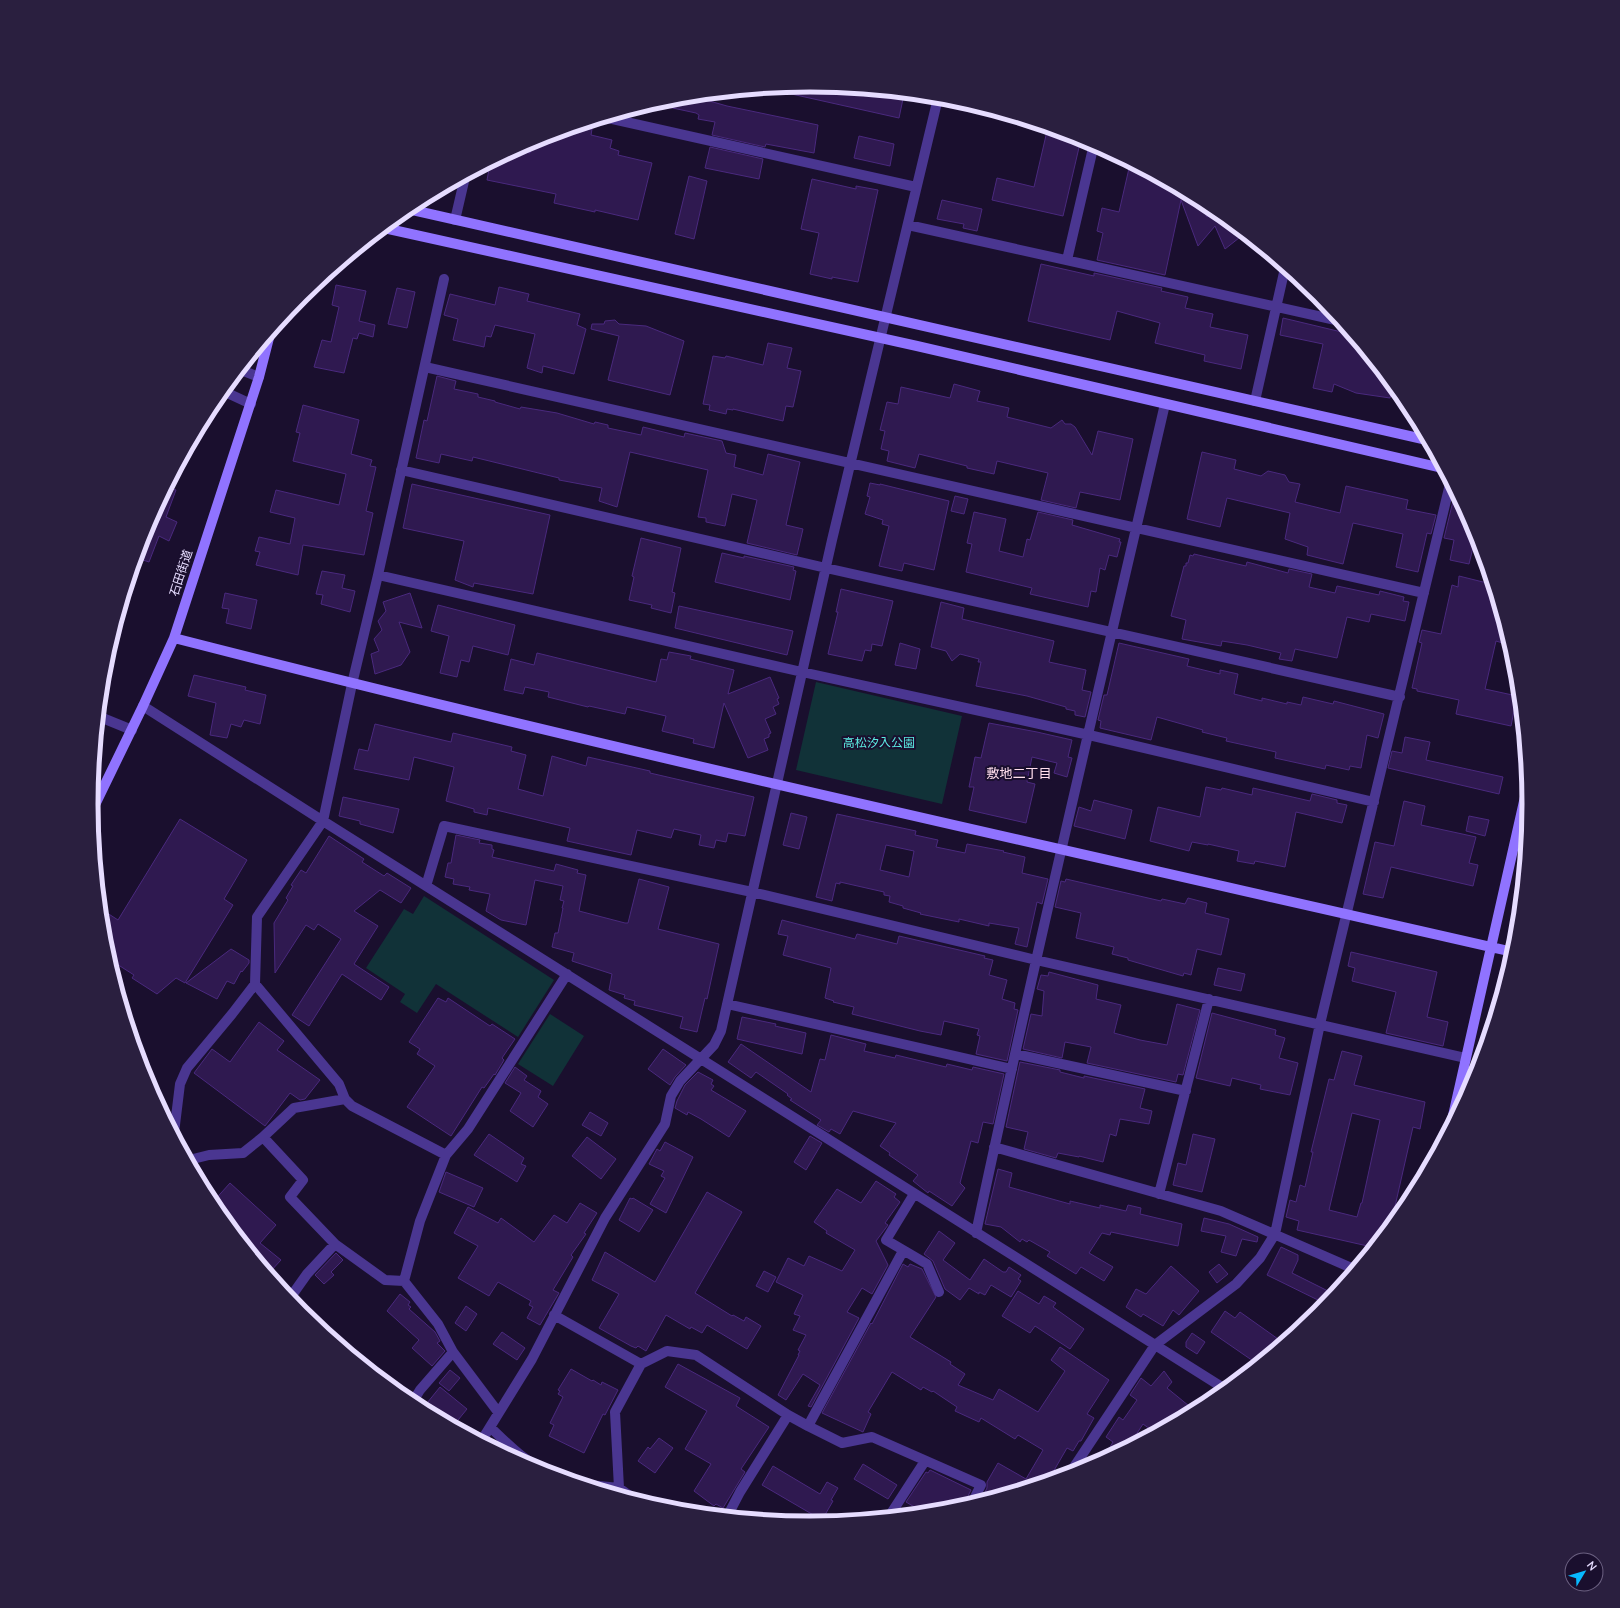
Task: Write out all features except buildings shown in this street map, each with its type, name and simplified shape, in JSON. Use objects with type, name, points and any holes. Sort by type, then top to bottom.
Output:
[{"type":"street","points":[[484,1437],[532,1359],[605,1218],[665,1124],[671,1096],[680,1081],[714,1045],[721,1031],[826,568],[937,104]]},
{"type":"street","points":[[615,120],[916,187]]},
{"type":"street","points":[[1066,260],[1092,151]]},
{"type":"street","points":[[455,220],[464,182]]},
{"type":"street","points":[[416,211],[1421,439]]},
{"type":"street","points":[[908,225],[1331,320]]},
{"type":"street","points":[[390,229],[881,338],[1437,467]]},
{"type":"street","points":[[1255,401],[1284,273]]},
{"type":"street","points":[[175,1126],[180,1084],[186,1068],[232,1014],[255,984],[257,917],[323,822],[352,684],[378,575],[444,279]]},
{"type":"street","name":"石田街道","points":[[98,798],[144,706],[174,638],[259,377],[267,344]]},
{"type":"street","points":[[424,367],[1424,593]]},
{"type":"street","points":[[245,371],[259,377]]},
{"type":"street","points":[[228,394],[250,404]]},
{"type":"street","points":[[976,1233],[1060,849],[1089,735],[1165,404]]},
{"type":"street","points":[[401,470],[826,568],[1400,697]]},
{"type":"street","points":[[1076,1464],[1155,1345],[1245,1275],[1260,1258],[1274,1234],[1320,1024],[1348,914],[1449,489]]},
{"type":"street","points":[[378,575],[802,672],[1089,735],[1374,802]]},
{"type":"street","points":[[174,638],[352,684],[776,785],[1506,951]]},
{"type":"street","points":[[144,706],[323,822],[1220,1386]]},
{"type":"street","points":[[103,718],[132,730]]},
{"type":"street","points":[[1456,1104],[1522,813]]},
{"type":"street","points":[[426,886],[444,826],[752,892],[1036,960],[1466,1058]]},
{"type":"street","points":[[404,1281],[420,1221],[446,1155],[468,1129],[567,974]]},
{"type":"street","points":[[255,984],[339,1084],[345,1098],[352,1106],[446,1155]]},
{"type":"street","points":[[1159,1194],[1209,999]]},
{"type":"street","points":[[727,1004],[1012,1069]]},
{"type":"street","points":[[1015,1054],[1186,1091]]},
{"type":"street","points":[[193,1159],[209,1155],[243,1153],[263,1137],[294,1108],[345,1098]]},
{"type":"street","points":[[263,1137],[303,1180],[290,1197],[335,1244],[385,1280],[404,1281],[438,1324],[453,1352],[498,1412]]},
{"type":"street","points":[[994,1147],[1221,1211],[1350,1267]]},
{"type":"street","points":[[914,1194],[886,1240],[927,1264],[939,1292]]},
{"type":"street","points":[[294,1293],[307,1274],[335,1244]]},
{"type":"street","points":[[808,1426],[903,1251]]},
{"type":"street","points":[[554,1315],[641,1364]]},
{"type":"street","points":[[619,1488],[615,1412],[641,1364],[667,1351],[696,1355],[788,1415],[842,1443],[872,1437],[981,1485],[975,1496]]},
{"type":"street","points":[[415,1397],[453,1352]]},
{"type":"street","points":[[730,1511],[740,1492],[788,1415]]},
{"type":"street","points":[[490,1427],[515,1452]]},
{"type":"street","points":[[893,1511],[926,1461]]},
{"type":"street","points":[[610,1487],[619,1488],[624,1491]]},
{"type":"green space","name":"高松汐入公園","points":[[816,682],[962,716],[942,804],[796,770]]},
{"type":"green space","points":[[424,896],[554,980],[518,1037],[436,984],[417,1013],[400,1002],[405,994],[366,968],[404,909],[413,914]]},
{"type":"green space","points":[[550,1014],[584,1036],[553,1086],[518,1064]]},
{"type":"district","name":"敷地二丁目","points":[[1019,773]]}]
